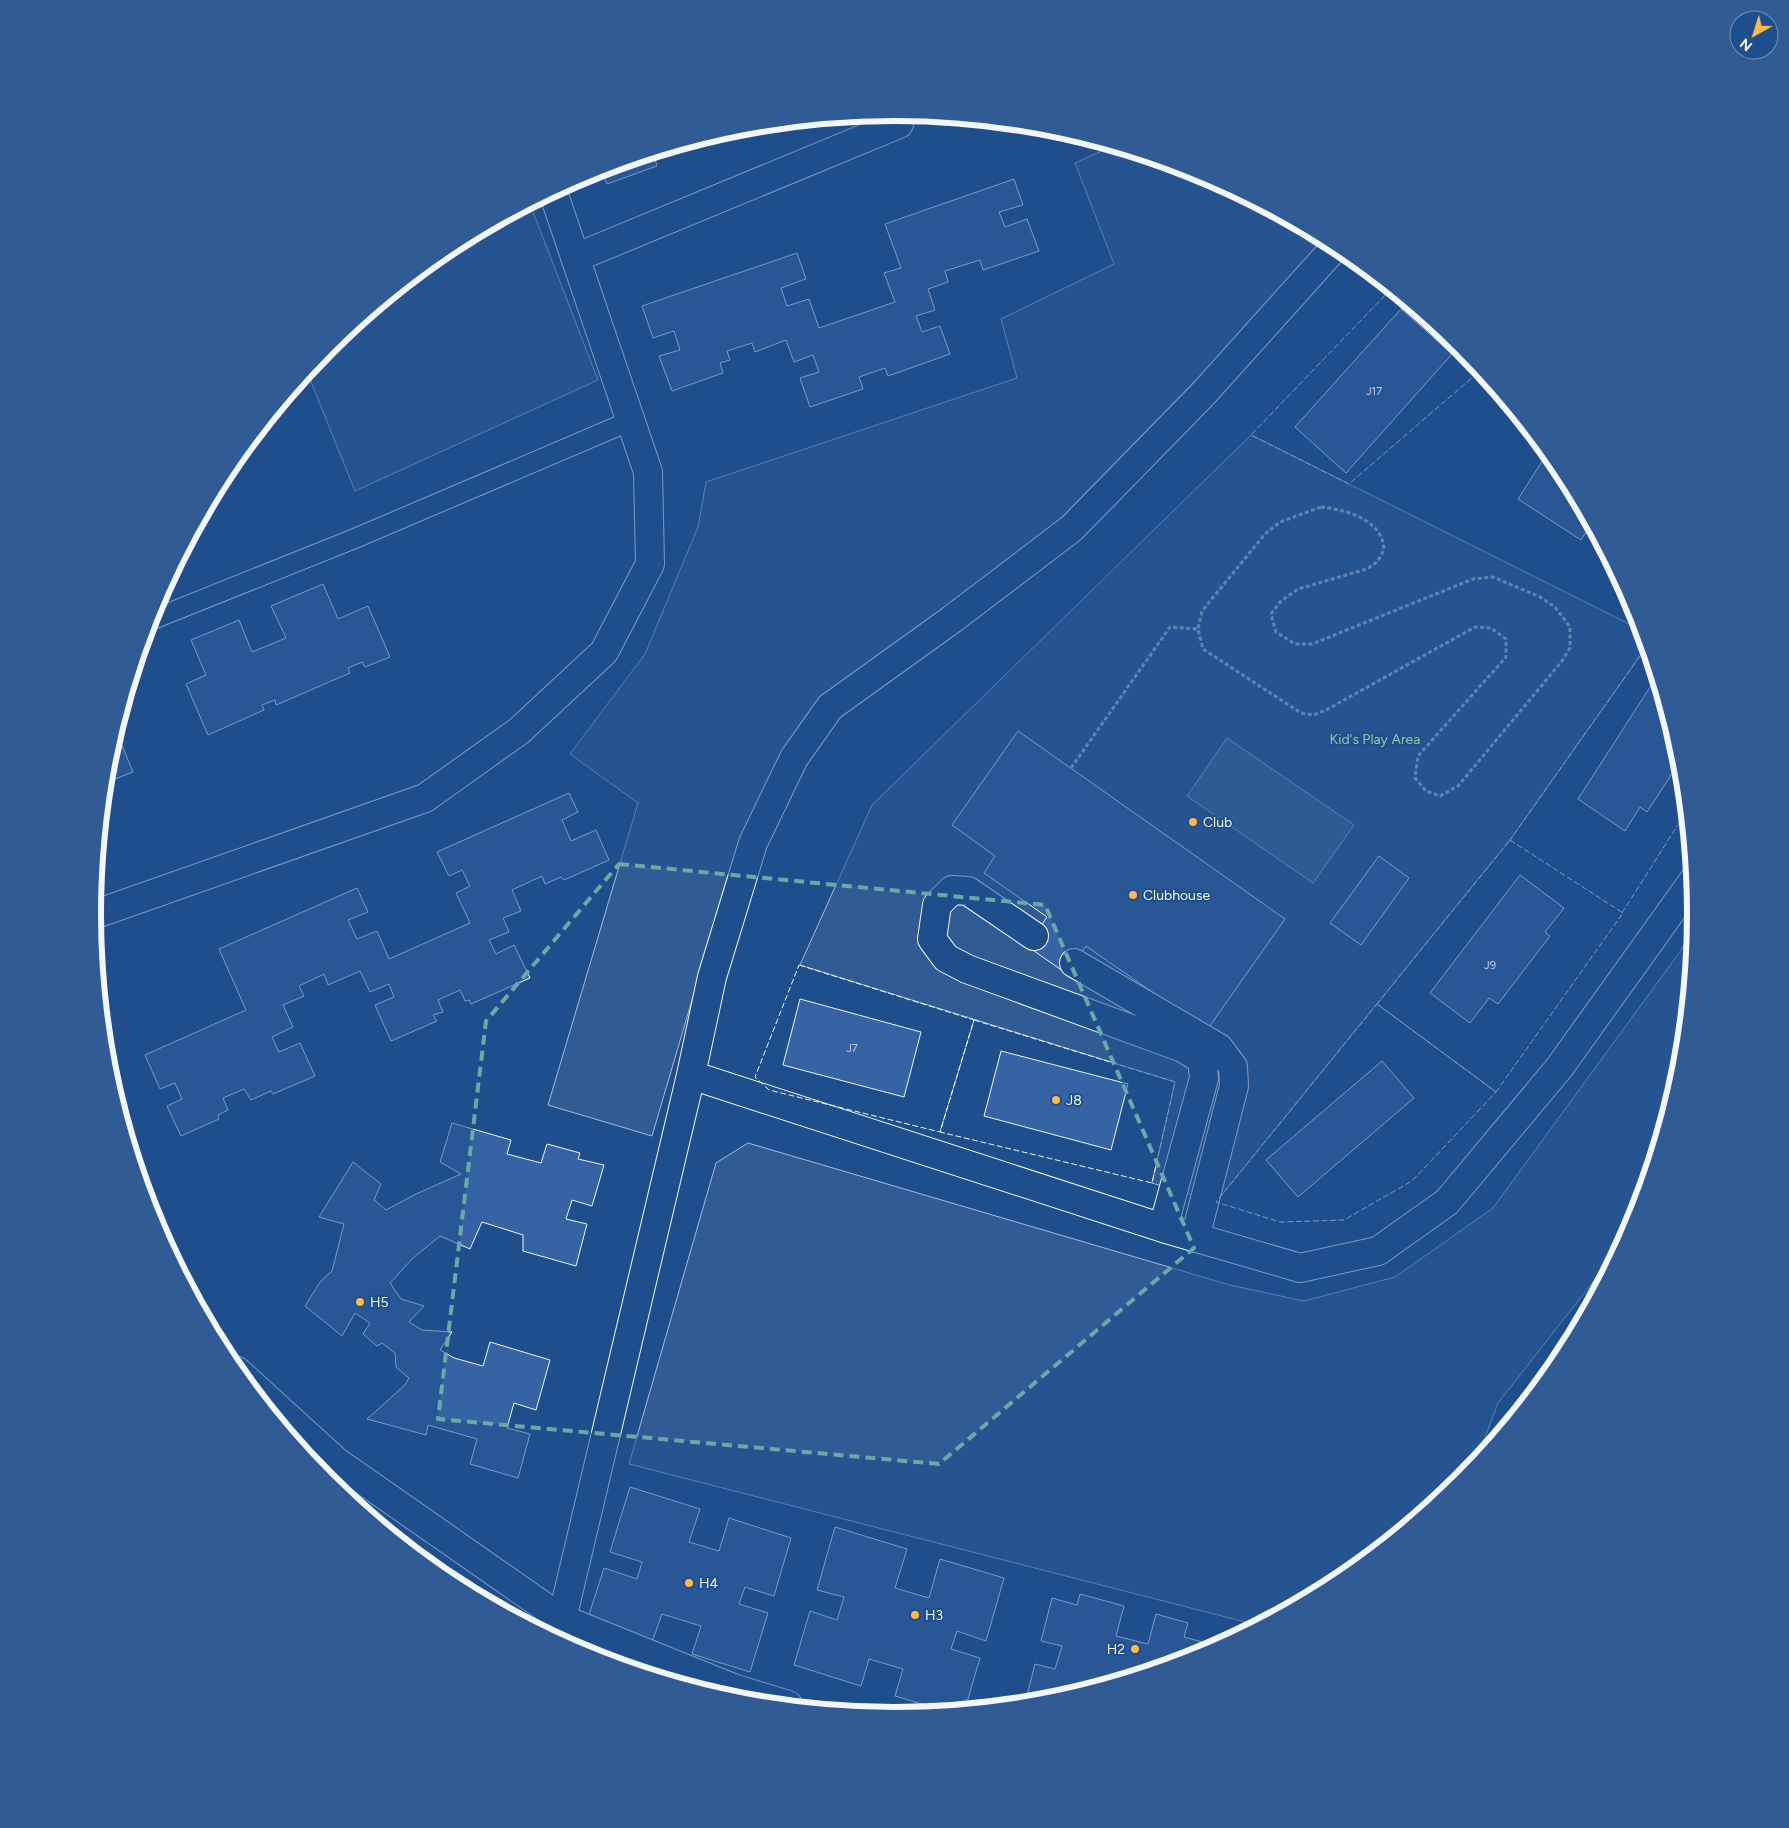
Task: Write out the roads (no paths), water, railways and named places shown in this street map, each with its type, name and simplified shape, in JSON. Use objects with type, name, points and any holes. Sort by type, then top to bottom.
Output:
[{"type":"street","points":[[575,258],[899,124]]},
{"type":"street","points":[[101,912],[425,798],[519,731],[604,652],[650,564],[648,472],[555,198]]},
{"type":"street","points":[[562,1619],[691,1075],[712,977],[753,843],[794,758],[830,707],[951,620],[1072,528],[1203,394],[1331,252]]},
{"type":"street","points":[[691,1075],[1163,1228],[1300,1268],[1378,1251],[1447,1202],[1559,1068],[1687,889]]},
{"type":"street","points":[[1034,936],[968,892],[952,890],[937,905],[932,939],[946,958],[967,969],[1183,1048],[1202,1060],[1204,1078],[1163,1228]]},
{"type":"street","points":[[1074,963],[1219,1048],[1233,1067],[1234,1086],[1195,1238]]},
{"type":"street","points":[[264,1396],[337,1462],[562,1619],[750,1694]]},
{"type":"lane","points":[[159,617],[356,538],[630,421]]},
{"type":"place","name":"Club","points":[[1193,822]]},
{"type":"place","name":"Clubhouse","points":[[1133,895]]},
{"type":"place","name":"J8","points":[[1056,1100]]},
{"type":"place","name":"H5","points":[[360,1302]]},
{"type":"place","name":"H4","points":[[689,1583]]},
{"type":"place","name":"H3","points":[[915,1615]]},
{"type":"place","name":"H2","points":[[1135,1649]]},
{"type":"park label","name":"Kid's Play Area","points":[[1375,739]]}]
